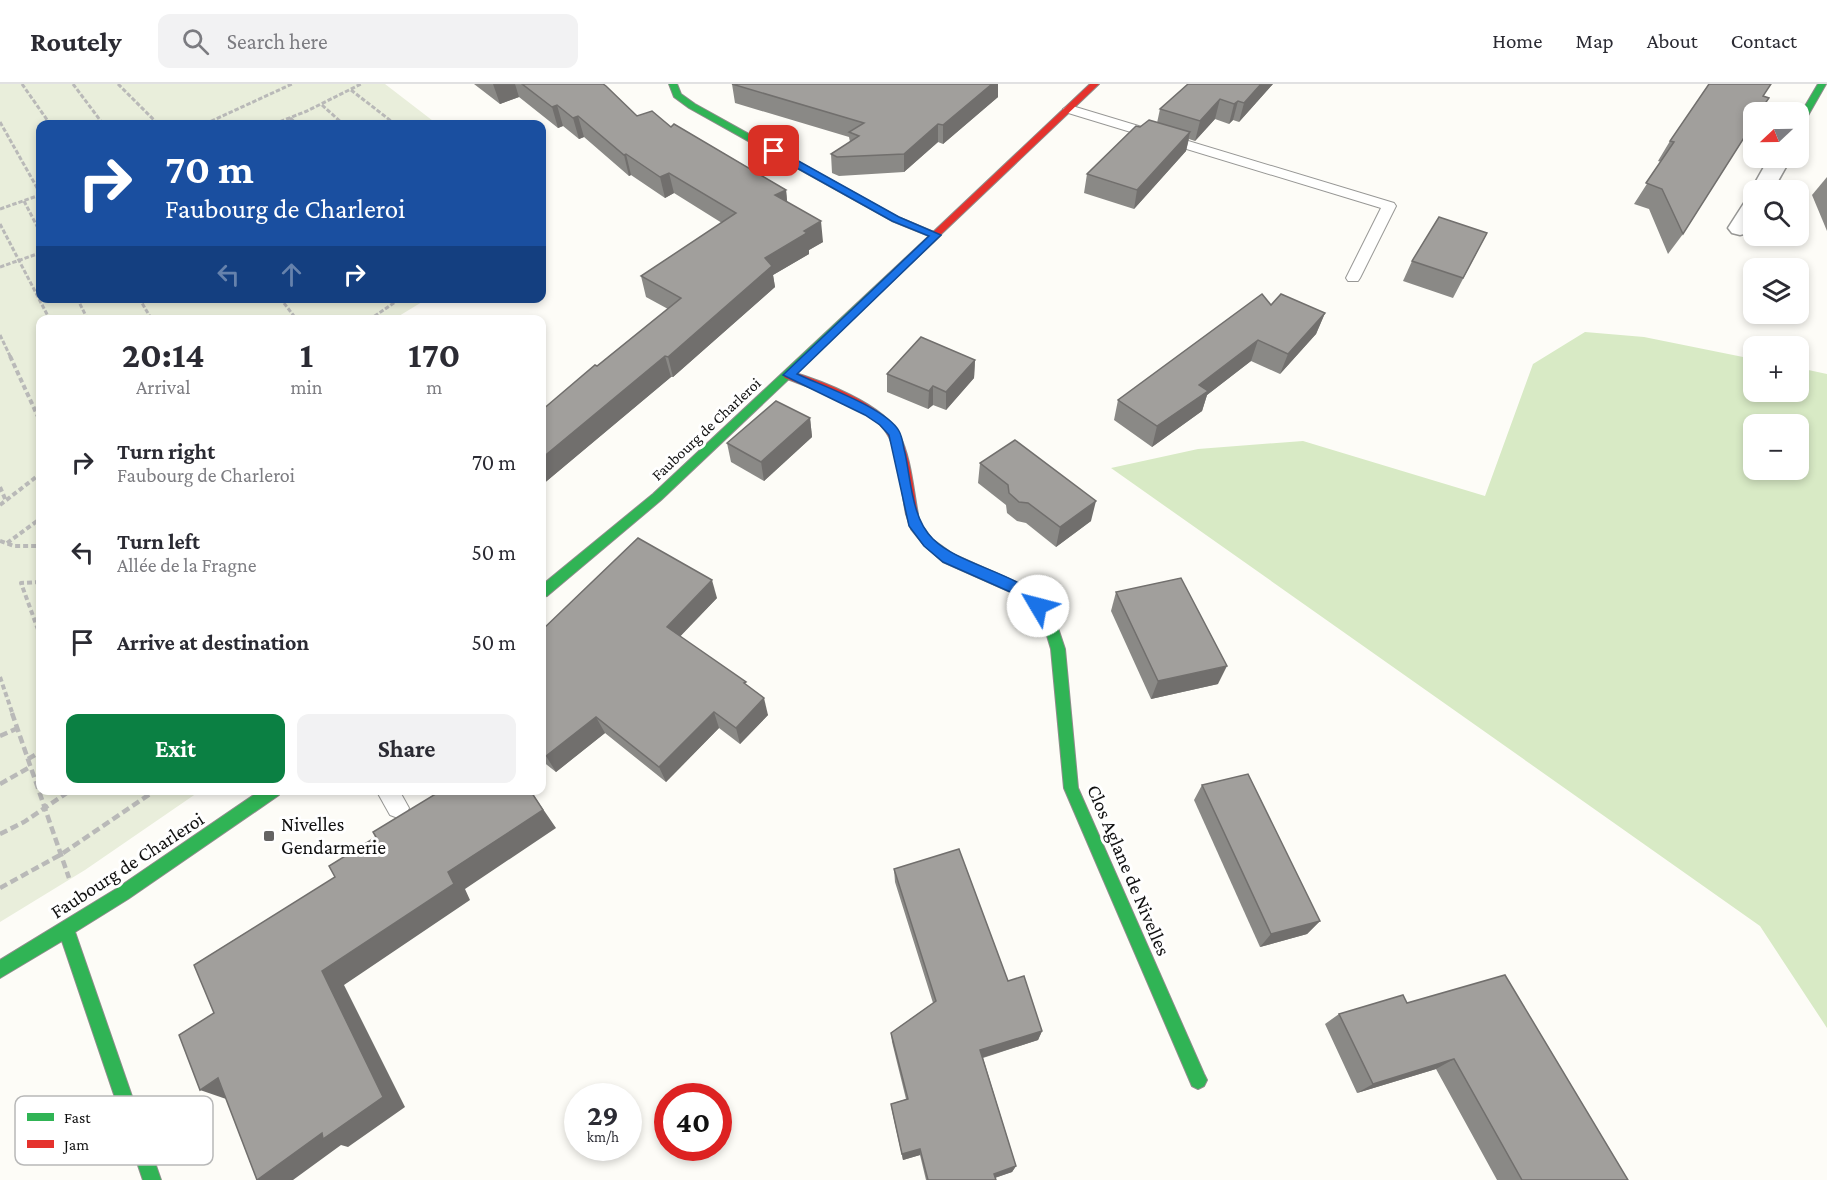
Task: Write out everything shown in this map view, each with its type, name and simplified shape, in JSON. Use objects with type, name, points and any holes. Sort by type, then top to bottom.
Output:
[{"type":"street","points":[[673,84],[677,95],[692,106],[895,219],[936,235]]},
{"type":"street","name":"Faubourg de Charleroi","points":[[546,589],[657,498],[1095,84]]},
{"type":"street","points":[[1809,107],[1822,84]]},
{"type":"street","points":[[1740,228],[1743,223]]},
{"type":"street","name":"Clos Aglane de Nivelles","points":[[789,375],[869,412],[885,422],[894,434],[915,526],[928,542],[948,558],[1029,594],[1048,617],[1058,649],[1071,788],[1198,1080]]},
{"type":"street","name":"Faubourg de Charleroi","points":[[0,970],[89,915],[267,795]]},
{"type":"street","points":[[66,929],[123,1096]]},
{"type":"street","points":[[147,1165],[152,1180]]},
{"type":"lane","points":[[1069,109],[1389,206],[1353,278]]},
{"type":"path","points":[[22,84],[47,120]]},
{"type":"path","points":[[74,84],[100,120]]},
{"type":"path","points":[[118,84],[154,120]]},
{"type":"path","points":[[214,120],[292,84]]},
{"type":"path","points":[[285,120],[321,105],[361,84]]},
{"type":"path","points":[[351,90],[390,120]]},
{"type":"path","points":[[321,105],[338,120]]},
{"type":"path","points":[[0,122],[36,187]]},
{"type":"path","points":[[0,209],[36,196]]},
{"type":"path","points":[[24,201],[36,224]]},
{"type":"path","points":[[0,224],[36,293]]},
{"type":"path","points":[[0,267],[36,255]]},
{"type":"path","points":[[284,303],[293,315]]},
{"type":"path","points":[[376,315],[394,303]]},
{"type":"path","points":[[0,335],[36,413]]},
{"type":"path","points":[[0,505],[36,477]]},
{"type":"path","points":[[0,487],[6,501]]},
{"type":"path","points":[[7,543],[36,522]]},
{"type":"path","points":[[0,541],[14,546],[36,546]]},
{"type":"path","points":[[36,582],[21,583],[36,624]]},
{"type":"path","points":[[0,677],[2,690],[18,728],[36,785]]},
{"type":"path","points":[[0,736],[18,728]]},
{"type":"path","points":[[28,759],[36,754]]},
{"type":"path","points":[[0,784],[30,767]]},
{"type":"path","points":[[40,795],[66,873],[89,915]]},
{"type":"path","points":[[0,834],[24,822],[64,795]]},
{"type":"path","points":[[0,888],[60,855],[149,795]]},
{"type":"green space","points":[[0,84],[385,84],[432,120],[36,120],[36,303],[420,303],[401,315],[36,315],[36,795],[194,795],[85,870],[0,922]]},
{"type":"green space","points":[[1585,332],[1644,337],[1743,357],[1743,402],[1809,402],[1809,370],[1827,374],[1827,1028],[1760,926],[1111,468],[1198,449],[1303,441],[1485,496],[1533,364]]},
{"type":"building","points":[[522,84],[603,84],[637,116],[652,111],[671,127],[674,124],[786,190],[775,195],[821,221],[804,231],[807,233],[765,258],[772,266],[668,357],[665,356],[546,455],[546,407],[681,298],[641,276],[736,213],[669,173],[660,177],[626,154],[624,155],[578,116],[573,118],[557,105],[552,107]]},
{"type":"building","points":[[732,84],[992,84],[943,125],[938,124],[904,154],[837,157],[831,154],[859,136],[849,132],[864,123]]},
{"type":"building","points":[[1188,84],[1261,84],[1244,103],[1238,101],[1234,104],[1220,99],[1200,121],[1160,109]]},
{"type":"building","points":[[1709,84],[1771,84],[1763,96],[1769,98],[1766,102],[1743,102],[1743,139],[1683,234],[1662,189],[1646,183],[1674,142],[1670,141]]},
{"type":"building","points":[[1149,120],[1190,132],[1137,190],[1087,174],[1136,126],[1140,127]]},
{"type":"building","points":[[1439,217],[1487,233],[1463,278],[1412,261]]},
{"type":"building","points":[[1262,294],[1271,305],[1281,294],[1325,313],[1288,354],[1258,340],[1199,385],[1208,391],[1157,426],[1118,400]]},
{"type":"building","points":[[921,337],[975,360],[946,392],[933,386],[929,391],[887,374]]},
{"type":"building","points":[[776,401],[810,418],[761,462],[727,443]]},
{"type":"building","points":[[1015,440],[1096,501],[1060,527],[1028,503],[1019,502],[1009,493],[1008,485],[980,463]]},
{"type":"building","points":[[638,538],[712,580],[667,627],[746,682],[744,683],[764,698],[736,728],[714,712],[659,767],[596,717],[546,756],[546,626]]},
{"type":"building","points":[[1181,578],[1227,666],[1158,681],[1116,592]]},
{"type":"building","points":[[1248,774],[1320,921],[1271,934],[1202,785]]},
{"type":"building","points":[[434,795],[533,795],[543,810],[448,872],[454,884],[322,971],[383,1097],[323,1139],[322,1133],[257,1180],[218,1078],[200,1090],[179,1035],[214,1013],[194,965],[335,877],[329,866],[376,837],[373,832]]},
{"type":"building","points":[[959,849],[1008,981],[1024,976],[1042,1031],[980,1050],[1016,1166],[994,1174],[996,1180],[928,1180],[920,1149],[902,1154],[891,1104],[908,1099],[891,1033],[936,1001],[894,869]]},
{"type":"building","points":[[1505,975],[1628,1180],[1522,1180],[1454,1059],[1373,1084],[1339,1014],[1403,995],[1407,1003]]},
{"type":"traffic: fast","points":[[673,84],[677,95],[692,106],[895,219],[936,235]]},
{"type":"traffic: fast","points":[[1809,107],[1822,84]]},
{"type":"traffic: fast","points":[[546,589],[657,497],[934,236]]},
{"type":"traffic: fast","points":[[912,514],[915,526],[928,542],[948,558],[1029,594],[1048,617],[1058,649],[1071,788],[1198,1080]]},
{"type":"traffic: fast","points":[[0,970],[122,894],[267,795]]},
{"type":"traffic: fast","points":[[66,929],[123,1096]]},
{"type":"traffic: fast","points":[[147,1165],[152,1180]]},
{"type":"traffic: jam","points":[[934,236],[1095,84]]},
{"type":"traffic: jam","points":[[789,375],[846,398],[885,423],[896,439],[912,514]]},
{"type":"place","name":"Nivelles Gendarmerie","points":[[269,836]]},
{"type":"route","points":[[774,151],[895,219],[936,235],[789,375],[869,412],[885,422],[894,434],[915,526],[928,542],[948,558],[1029,594],[1038,606]]}]
